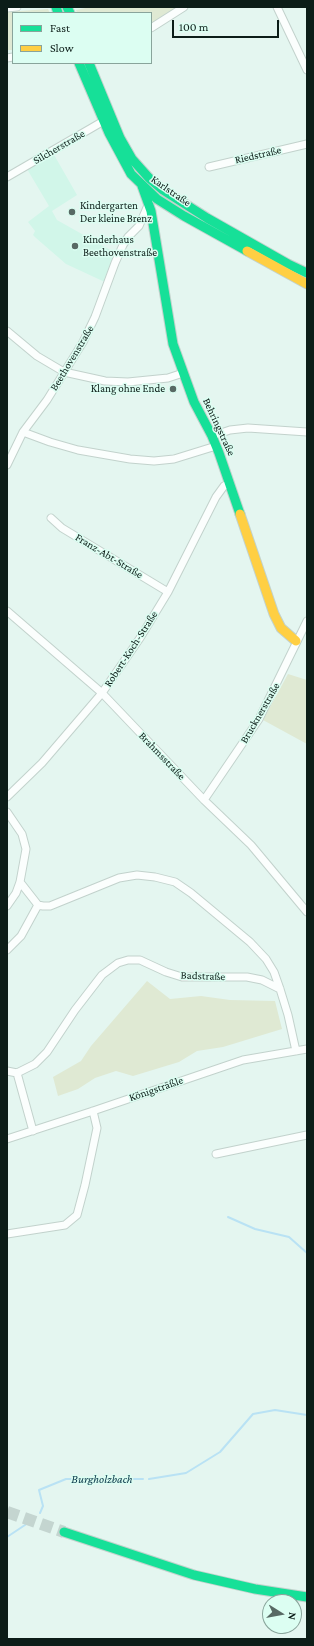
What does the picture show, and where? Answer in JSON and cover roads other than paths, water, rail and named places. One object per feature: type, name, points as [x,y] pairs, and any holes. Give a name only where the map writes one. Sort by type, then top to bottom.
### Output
[{"type":"main road","name":"Karlstraße","points":[[80,64],[107,118],[132,159],[149,178],[163,190],[307,273]]},
{"type":"main road","name":"Karlstraße","points":[[89,64],[107,118],[109,133],[131,174],[142,186],[157,199],[307,284]]},
{"type":"main road","name":"Behringstraße","points":[[142,186],[150,208],[174,344],[183,373],[194,402],[212,436],[230,483],[274,614],[281,628],[296,641]]},
{"type":"main road","points":[[157,199],[163,190]]},
{"type":"main road","points":[[64,1532],[194,1575],[249,1588],[307,1597]]},
{"type":"street","points":[[7,8],[17,7]]},
{"type":"street","points":[[152,27],[184,7]]},
{"type":"street","points":[[277,7],[307,70]]},
{"type":"street","name":"Silcherstraße","points":[[7,177],[107,118]]},
{"type":"street","name":"Riedstraße","points":[[209,167],[307,144]]},
{"type":"street","points":[[150,208],[157,199]]},
{"type":"street","name":"Beethovenstraße","points":[[7,465],[23,432],[47,400],[83,342],[95,317],[123,245],[139,226],[150,208]]},
{"type":"street","points":[[7,331],[37,356],[64,372],[105,381],[128,382],[168,378],[183,373]]},
{"type":"street","points":[[212,436],[230,430],[248,428],[307,432]]},
{"type":"street","points":[[23,432],[78,450],[130,459],[154,461],[174,459],[216,446]]},
{"type":"street","name":"Robert-Koch-Straße","points":[[7,797],[42,763],[102,693],[140,638],[168,592],[216,497],[224,486],[230,483]]},
{"type":"street","name":"Franz-Abt-Straße","points":[[50,518],[62,528],[168,592]]},
{"type":"street","name":"Brahmsstraße","points":[[7,610],[102,693],[204,800],[251,845],[307,912]]},
{"type":"street","name":"Brucknerstraße","points":[[204,800],[259,719],[279,681],[296,641],[307,622]]},
{"type":"street","points":[[7,812],[22,834],[26,849],[20,882],[16,893],[7,906]]},
{"type":"street","points":[[38,906],[50,906],[119,878],[137,875],[163,878],[175,882],[191,893],[250,942],[266,959],[274,972],[280,989],[288,1015],[296,1051]]},
{"type":"street","points":[[20,882],[38,906]]},
{"type":"street","points":[[7,950],[21,936],[38,906]]},
{"type":"street","name":"Badstraße","points":[[17,1073],[35,1064],[47,1052],[75,1010],[102,975],[118,963],[128,960],[140,960],[166,972],[182,977],[247,977],[262,980],[280,989]]},
{"type":"street","name":"Königsträßle","points":[[7,1139],[243,1060],[307,1049]]},
{"type":"street","points":[[7,1071],[17,1073],[33,1130]]},
{"type":"street","points":[[7,1234],[65,1225],[77,1215],[97,1128],[93,1111]]},
{"type":"street","points":[[216,1154],[307,1135]]},
{"type":"waterway","points":[[228,1217],[255,1229],[289,1237],[307,1253]]},
{"type":"waterway","name":"Burgholzbach","points":[[149,1479],[186,1473],[220,1452],[253,1414],[275,1410],[307,1415]]},
{"type":"waterway","name":"Burgholzbach","points":[[40,1513],[43,1506],[39,1490],[66,1479],[143,1479]]},
{"type":"waterway","name":"Burgholzbach","points":[[7,1537],[28,1523]]},
{"type":"tunnel","points":[[7,1512],[64,1532]]},
{"type":"place","name":"Kindergarten Der kleine Brenz","points":[[72,212]]},
{"type":"place","name":"Kinderhaus Beethovenstraße","points":[[75,246]]},
{"type":"place","name":"Klang ohne Ende","points":[[173,389]]}]
